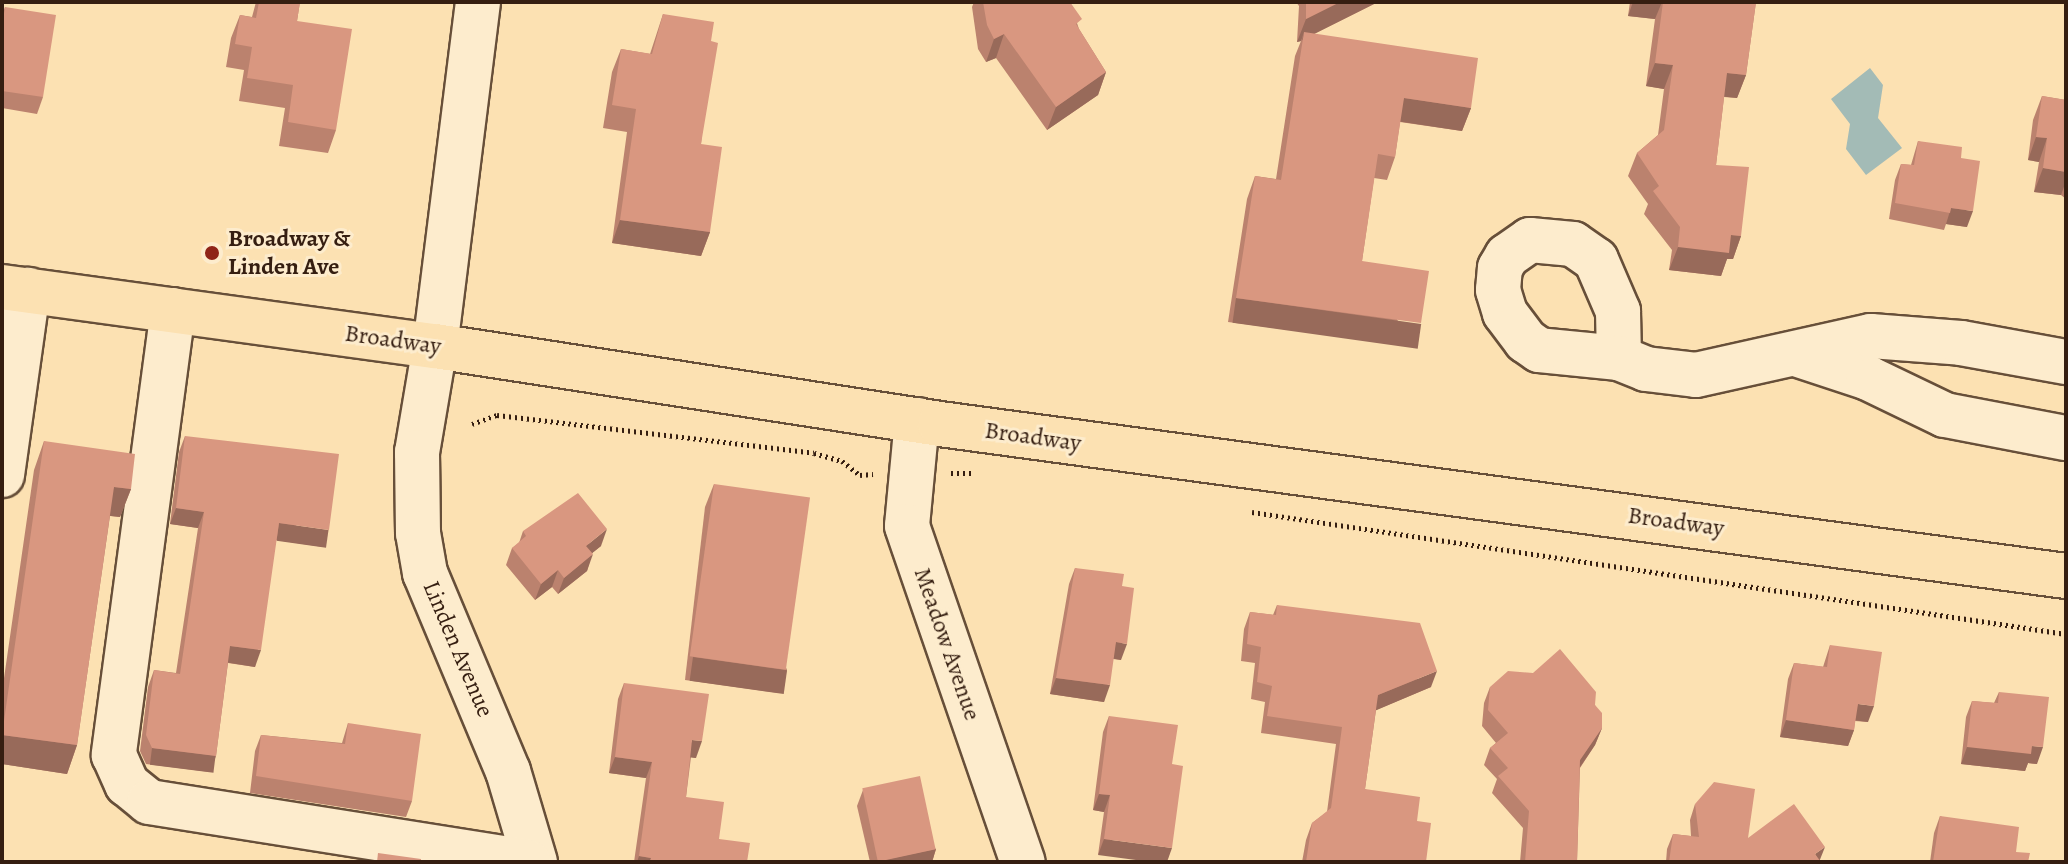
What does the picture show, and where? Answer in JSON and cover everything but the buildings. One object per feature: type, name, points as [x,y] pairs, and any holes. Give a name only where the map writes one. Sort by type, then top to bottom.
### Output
[{"type":"main road","name":"Broadway","points":[[15,289],[435,346],[917,420],[2066,576]]},
{"type":"street","name":"Linden Avenue","points":[[478,2],[435,346],[417,452],[420,547],[449,640],[526,821],[535,862]]},
{"type":"street","points":[[2,475],[15,289]]},
{"type":"street","points":[[173,310],[114,755],[127,784],[149,802],[528,862]]},
{"type":"street","points":[[1619,358],[1646,369],[1696,375],[1871,336],[1961,343],[2066,362]]},
{"type":"street","points":[[1796,354],[1868,378],[1945,415],[2066,438]]},
{"type":"street","name":"Meadow Avenue","points":[[917,420],[908,473],[907,526],[1023,862]]},
{"type":"path","points":[[472,424],[497,415],[814,453],[842,461],[860,475],[978,473]]},
{"type":"path","points":[[1249,511],[2066,634]]},
{"type":"water","points":[[1870,68],[1883,85],[1878,118],[1902,148],[1866,175],[1846,149],[1850,124],[1831,99]]},
{"type":"place","name":"Broadway & Linden Ave","points":[[212,253]]}]
